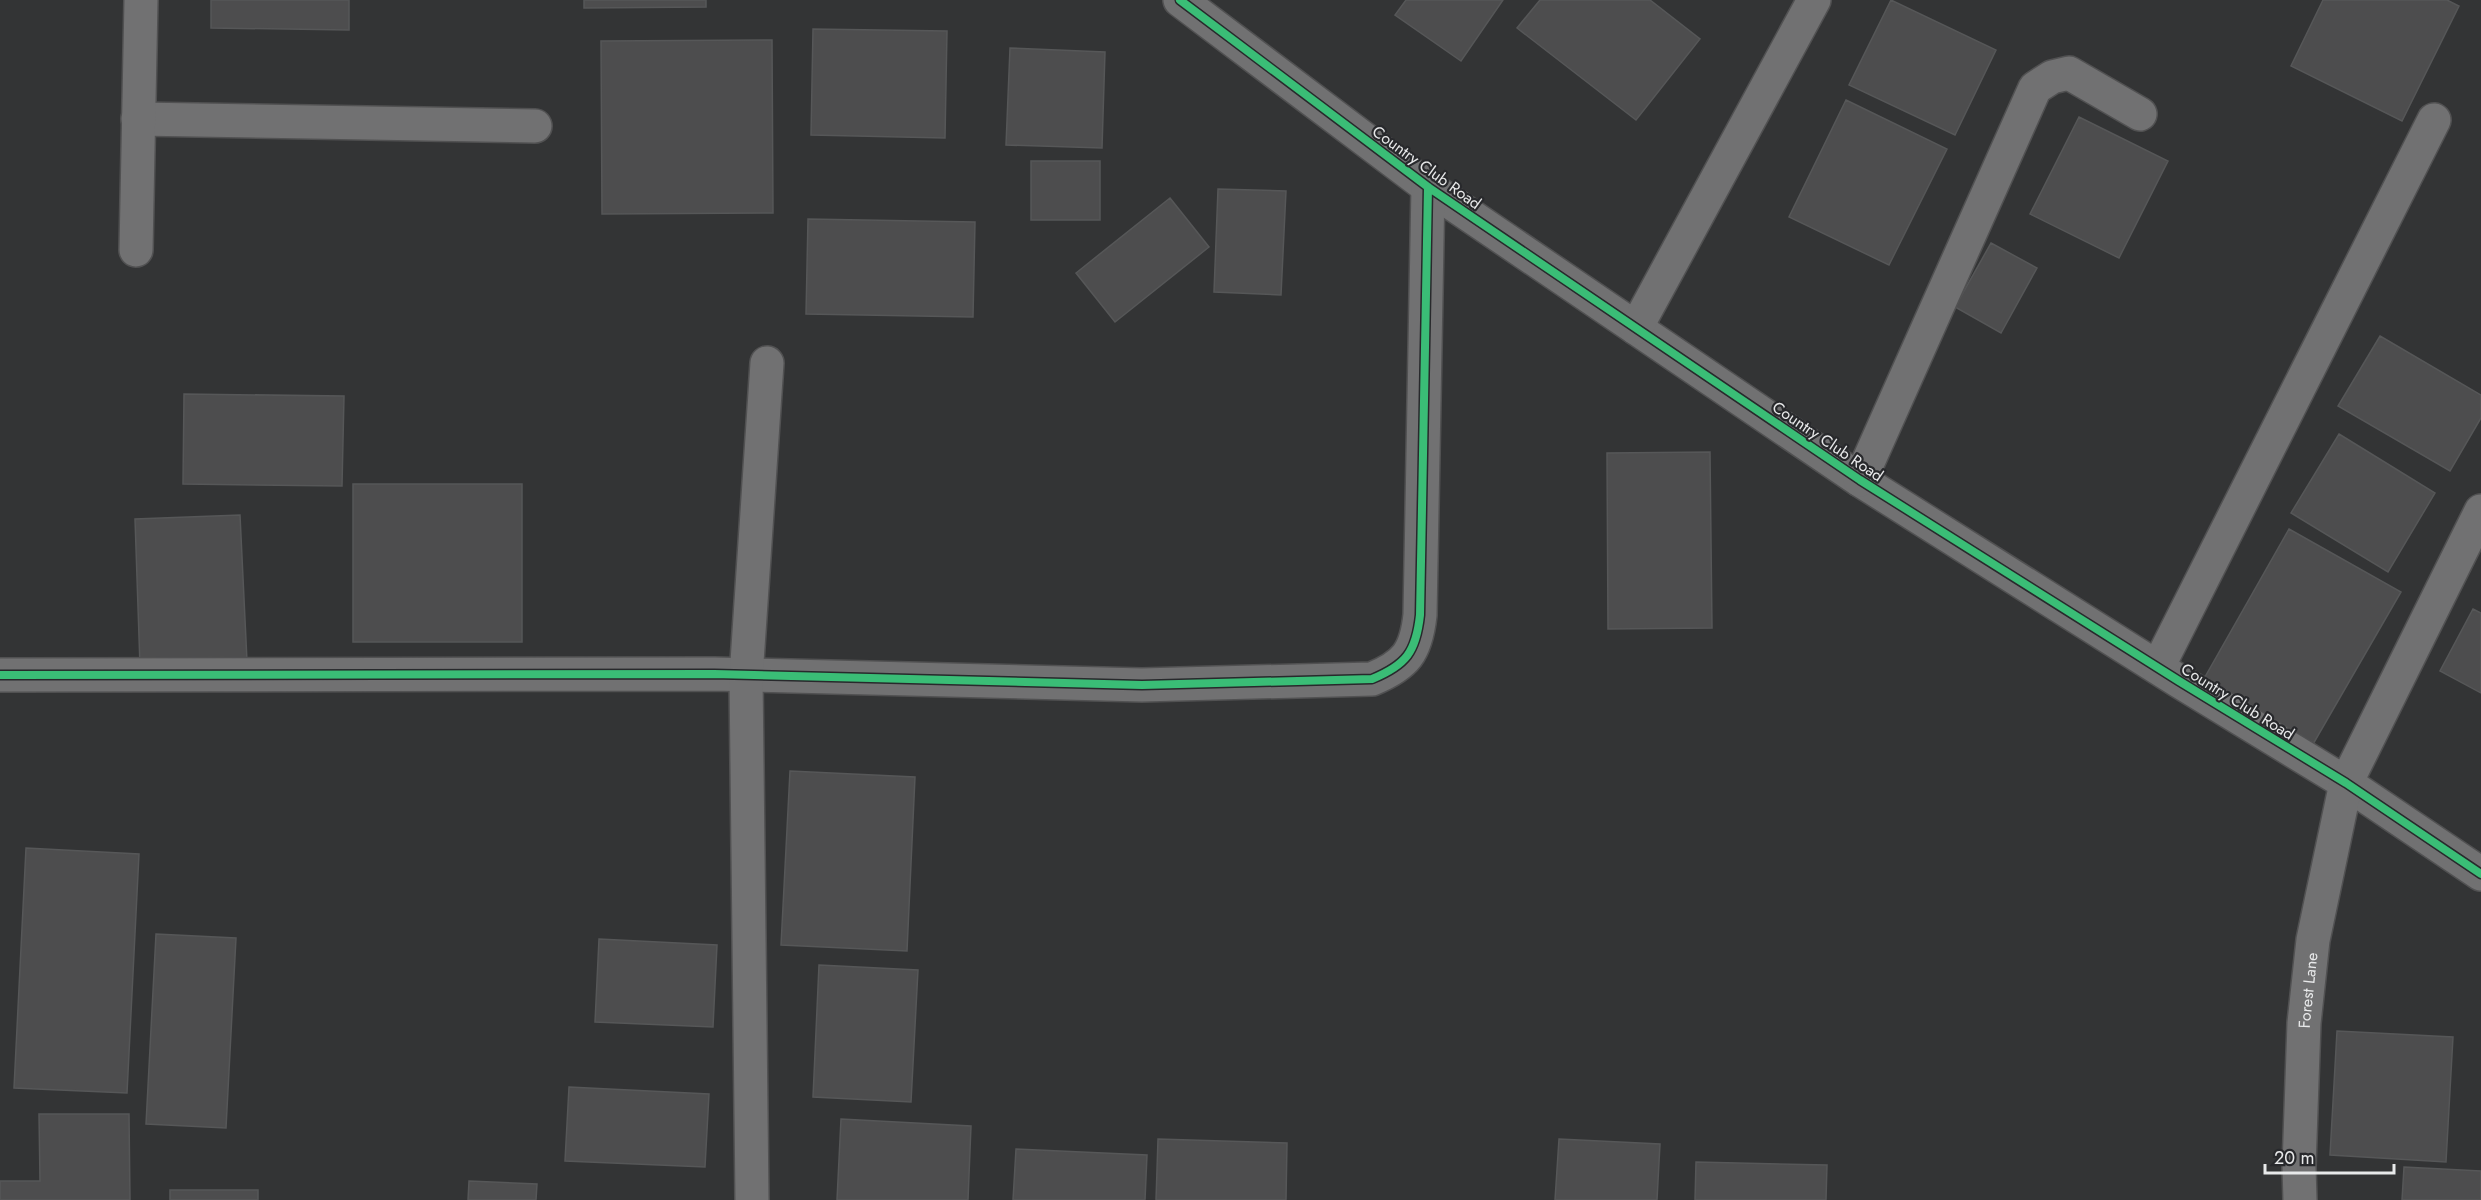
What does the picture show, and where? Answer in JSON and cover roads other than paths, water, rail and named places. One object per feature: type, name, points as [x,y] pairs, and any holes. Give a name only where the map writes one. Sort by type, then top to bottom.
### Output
[{"type":"street","points":[[136,250],[141,0]]},
{"type":"street","name":"Country Club Road","points":[[1180,0],[1428,187],[1860,480],[2346,783],[2481,874]]},
{"type":"street","points":[[1636,328],[1814,0]]},
{"type":"street","points":[[1860,480],[2035,88],[2052,77],[2069,73],[2140,114]]},
{"type":"street","points":[[138,119],[535,126]]},
{"type":"street","points":[[2158,667],[2434,120]]},
{"type":"street","points":[[0,675],[714,674],[746,677],[1142,685],[1372,680],[1392,671],[1408,656],[1418,637],[1428,187]]},
{"type":"street","points":[[752,1200],[746,677],[767,363]]},
{"type":"street","name":"Forest Lane","points":[[2300,1200],[2304,1023],[2313,940],[2346,783],[2481,512]]}]
